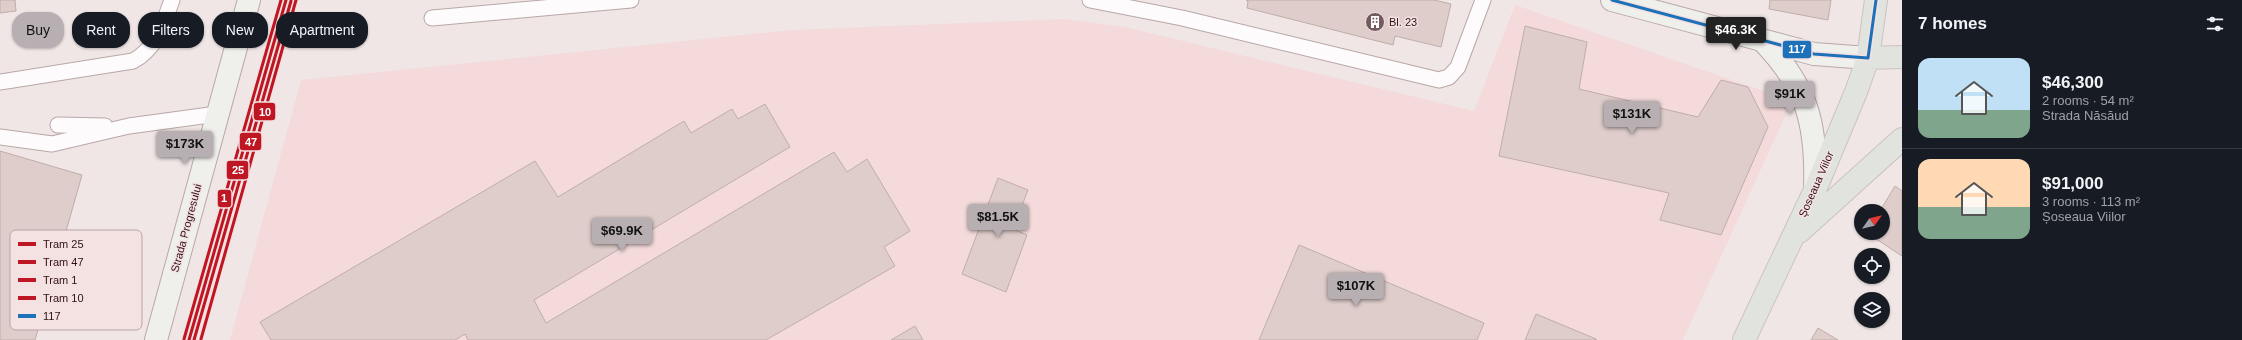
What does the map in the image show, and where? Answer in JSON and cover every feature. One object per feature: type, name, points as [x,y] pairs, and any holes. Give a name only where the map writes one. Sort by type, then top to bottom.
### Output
[{"type":"main road","name":"Șoseaua Viilor","points":[[1744,340],[1815,190],[1856,92],[1868,58],[1876,0]]},
{"type":"main road","points":[[1868,58],[1902,57]]},
{"type":"main road","points":[[1792,238],[1902,139]]},
{"type":"street","name":"Strada Progresului","points":[[156,340],[249,0]]},
{"type":"street","points":[[1612,0],[1814,54],[1868,58]]},
{"type":"street","points":[[1762,40],[1789,71],[1802,98],[1813,132],[1815,190]]},
{"type":"lane","points":[[0,82],[133,61],[145,54],[153,44],[172,0]]},
{"type":"lane","points":[[432,18],[631,0]]},
{"type":"lane","points":[[1090,0],[1182,18],[1438,80],[1449,77],[1458,67],[1483,0]]},
{"type":"lane","points":[[0,137],[52,144],[129,126],[217,114]]},
{"type":"lane","points":[[58,125],[129,126]]},
{"type":"shaded area","points":[[1515,5],[1792,101],[1683,340],[230,340],[301,80],[792,30],[1064,19],[1125,27],[1474,111]]},
{"type":"building","points":[[0,0],[15,0],[16,11],[0,13]]},
{"type":"building","name":"Bl. 23","points":[[1246,0],[1434,0],[1451,4],[1441,47],[1395,36],[1393,45],[1247,8],[1248,1]]},
{"type":"building","points":[[1770,0],[1831,0],[1828,20],[1769,9]]},
{"type":"building","points":[[1525,26],[1587,42],[1579,89],[1698,117],[1721,80],[1748,87],[1768,127],[1721,235],[1660,220],[1669,193],[1499,156]]},
{"type":"building","points":[[765,104],[790,147],[534,300],[546,323],[834,152],[847,172],[867,159],[910,231],[884,247],[895,266],[766,340],[468,340],[465,334],[455,340],[271,340],[260,322],[535,161],[558,197],[684,121],[691,133],[732,109],[738,119]]},
{"type":"building","points":[[0,151],[82,175],[66,230],[10,230],[10,330],[38,330],[35,340],[0,340]]},
{"type":"building","points":[[998,178],[1028,190],[1013,229],[1027,235],[1006,292],[962,274]]},
{"type":"building","points":[[1895,186],[1902,191],[1902,256],[1878,240],[1890,240],[1890,204],[1884,204]]},
{"type":"building","points":[[1299,245],[1484,323],[1477,340],[1259,340]]},
{"type":"building","points":[[1536,314],[1596,339],[1596,340],[1525,340]]},
{"type":"building","points":[[915,326],[923,340],[891,340]]},
{"type":"building","points":[[1818,328],[1838,340],[1811,340]]},
{"type":"tram line","name":"1","points":[[184,339],[281,0]]},
{"type":"tram line","name":"25","points":[[189,340],[286,0]]},
{"type":"tram line","name":"10","points":[[201,339],[296,0]]},
{"type":"tram line","name":"47","points":[[194,340],[291,1]]},
{"type":"transit line","name":"117","points":[[1612,0],[1814,54],[1868,58]]},
{"type":"transit line","name":"117","points":[[1868,58],[1876,0]]},
{"type":"place","name":"Bl. 23","points":[[1375,22]]}]
